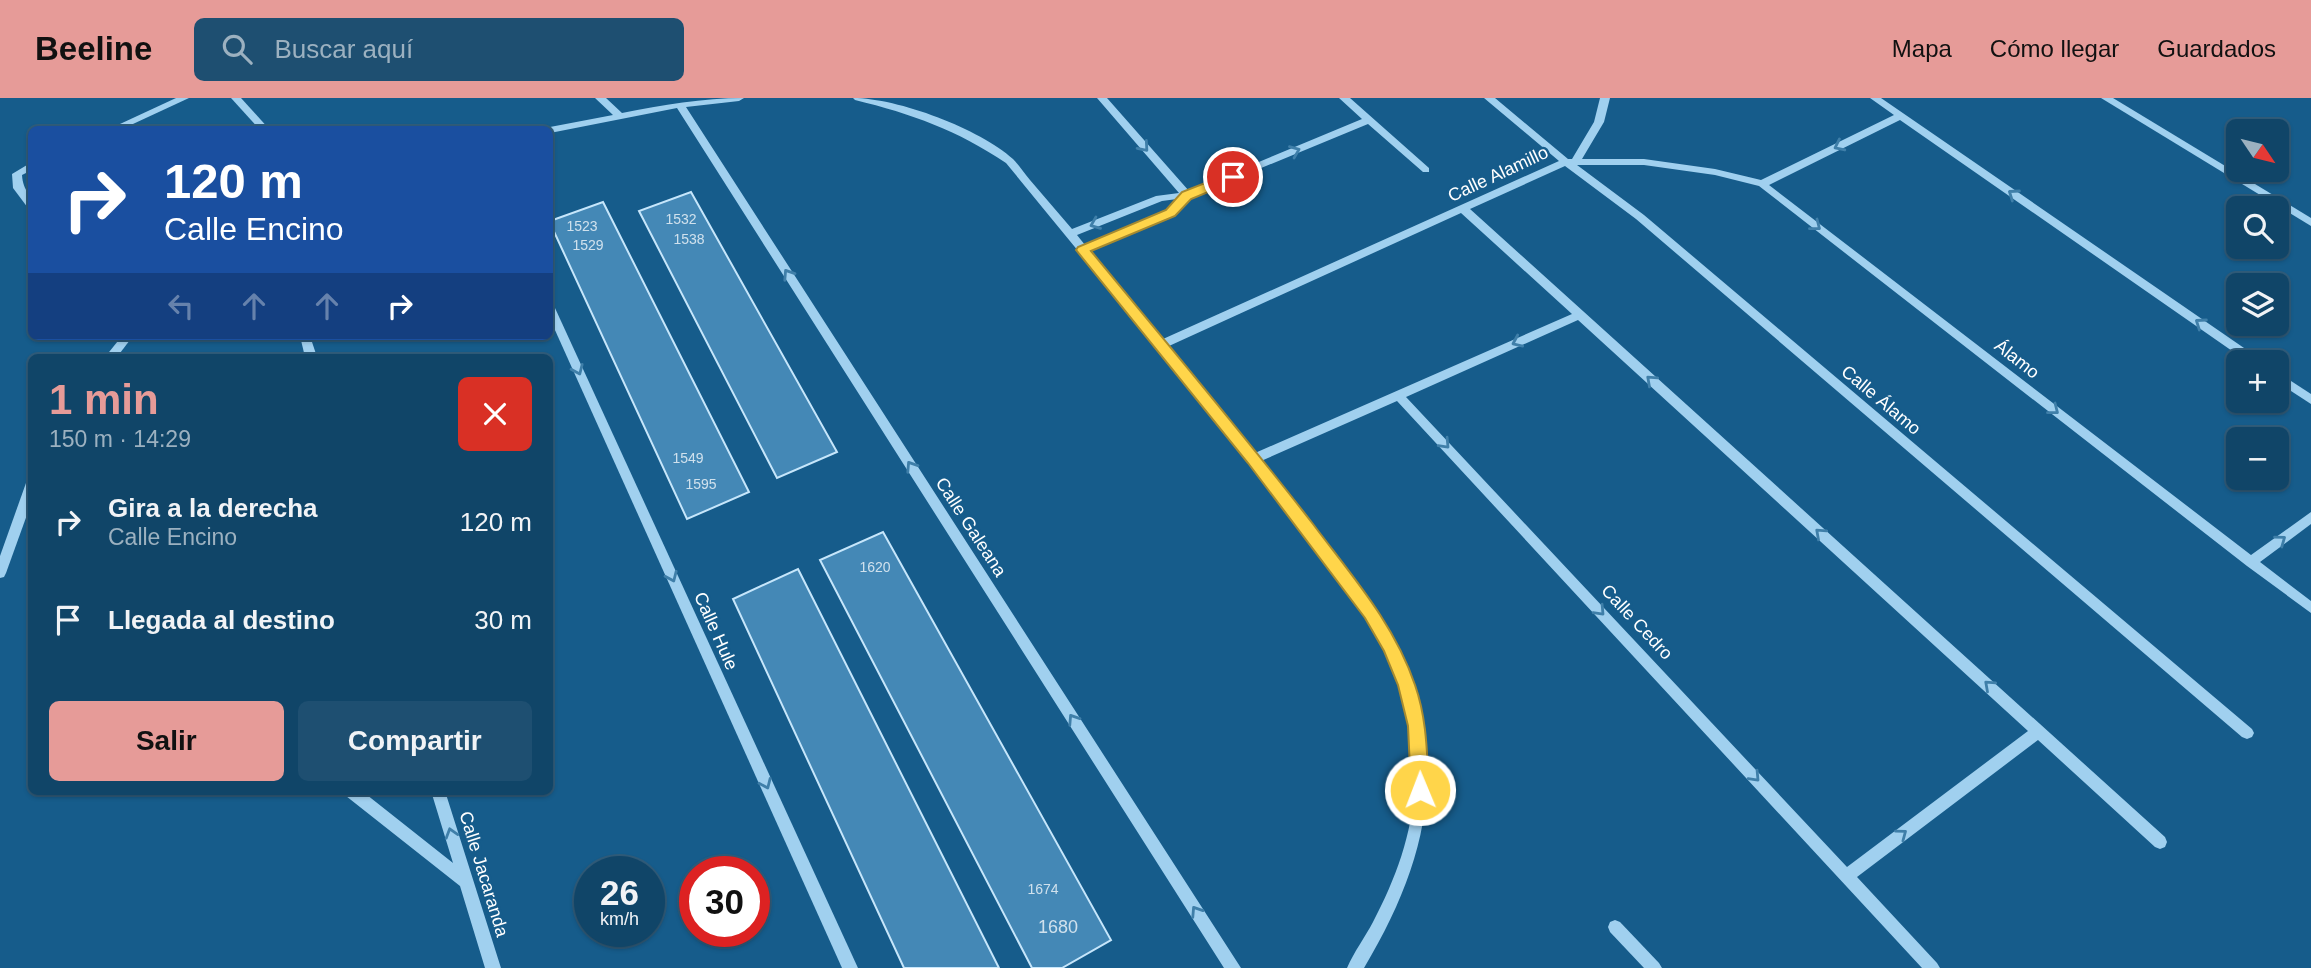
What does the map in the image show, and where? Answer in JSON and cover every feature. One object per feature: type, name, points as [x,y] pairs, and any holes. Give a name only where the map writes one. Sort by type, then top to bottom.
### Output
[{"type":"street","points":[[120,126],[184,98]]},
{"type":"street","points":[[236,98],[262,126]]},
{"type":"street","points":[[600,98],[620,116]]},
{"type":"street","points":[[553,129],[680,105],[739,98]]},
{"type":"street","points":[[858,98],[931,117],[985,144],[1009,162],[1254,459],[1371,613],[1407,685],[1417,726],[1421,768],[1419,812],[1409,860],[1391,907],[1355,968]]},
{"type":"street","points":[[1102,98],[1187,195]]},
{"type":"street","points":[[1344,98],[1426,170]]},
{"type":"street","name":"Calle Álamo","points":[[1489,98],[1640,217],[2247,733]]},
{"type":"street","points":[[1571,161],[1599,122],[1605,98]]},
{"type":"street","points":[[1875,98],[2239,350]]},
{"type":"street","points":[[2106,98],[2311,223]]},
{"type":"street","name":"Calle Galeana","points":[[680,105],[1233,968]]},
{"type":"street","points":[[1762,184],[1900,116]]},
{"type":"street","points":[[1070,234],[1160,198],[1187,195],[1369,120]]},
{"type":"street","name":"Calle Alamillo","points":[[1161,345],[1571,161],[1644,162],[1684,166],[1762,184]]},
{"type":"street","points":[[28,167],[17,174],[18,188],[28,201]]},
{"type":"street","name":"Álamo","points":[[1762,184],[2311,608]]},
{"type":"street","points":[[1082,250],[1171,213],[1187,195]]},
{"type":"street","points":[[1463,209],[2160,842]]},
{"type":"street","name":"Calle Hule","points":[[553,315],[850,968]]},
{"type":"street","points":[[1254,459],[1580,315]]},
{"type":"street","points":[[113,354],[125,340]]},
{"type":"street","points":[[2289,384],[2311,400]]},
{"type":"street","name":"Calle Cedro","points":[[1398,395],[1932,968]]},
{"type":"street","points":[[0,573],[28,494]]},
{"type":"street","points":[[2251,562],[2311,517]]},
{"type":"street","points":[[1847,876],[2039,731]]},
{"type":"street","points":[[357,795],[465,881]]},
{"type":"street","name":"Calle Jacaranda","points":[[439,795],[493,968]]},
{"type":"street","points":[[1615,927],[1654,968]]},
{"type":"building","points":[[691,192],[837,452],[777,478],[639,211]]},
{"type":"building","points":[[603,202],[749,492],[687,519],[553,229],[553,220]]},
{"type":"building","points":[[883,532],[1111,940],[1062,968],[1032,968],[820,560]]},
{"type":"building","points":[[798,569],[999,968],[904,968],[733,599]]},
{"type":"route","points":[[1233,177],[1187,195],[1171,213],[1082,250],[1254,459],[1371,613],[1391,648],[1407,685],[1417,726],[1420,790]]}]
